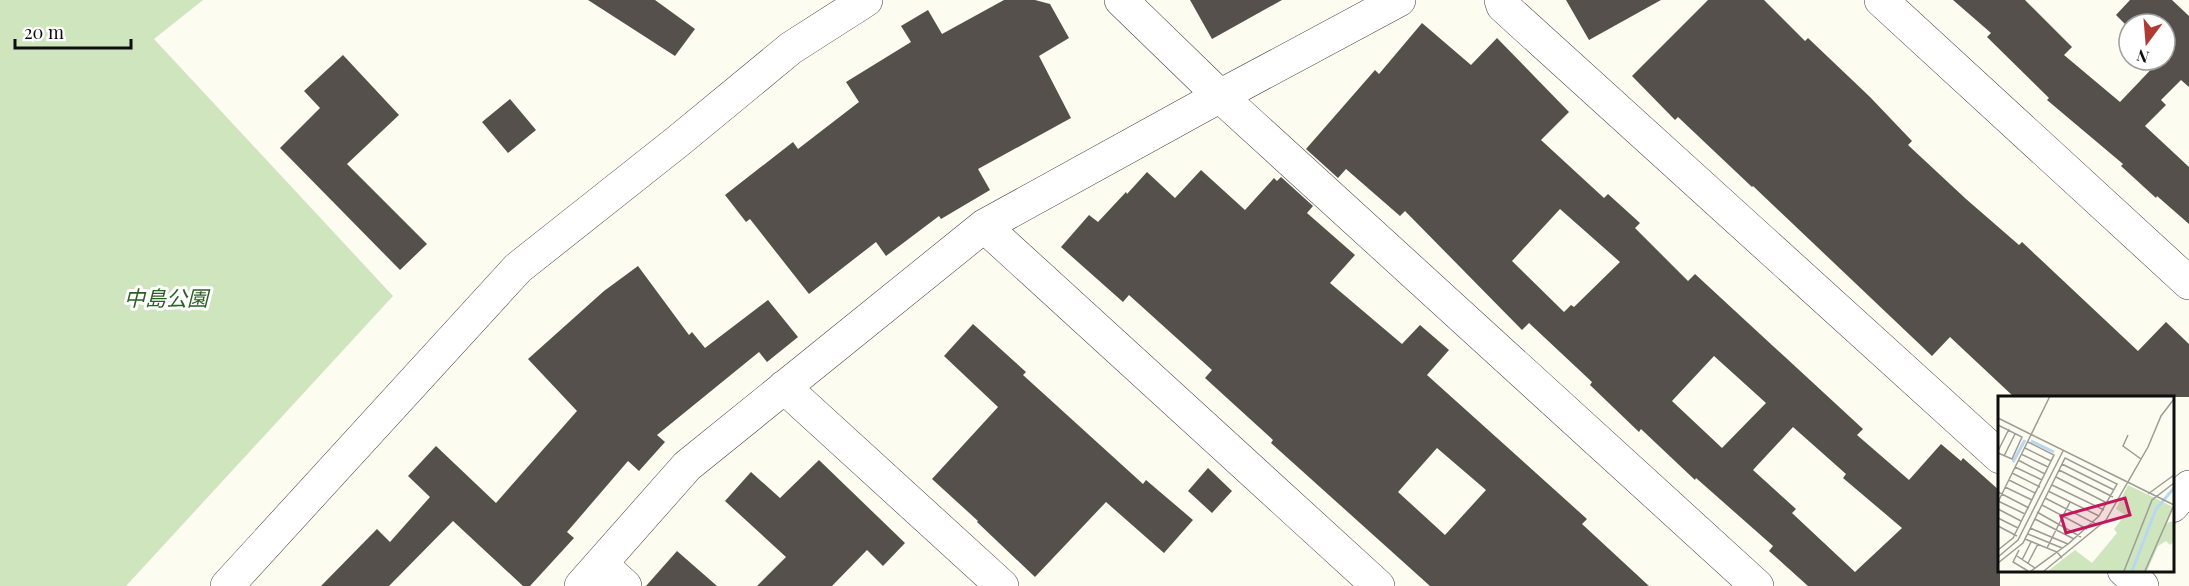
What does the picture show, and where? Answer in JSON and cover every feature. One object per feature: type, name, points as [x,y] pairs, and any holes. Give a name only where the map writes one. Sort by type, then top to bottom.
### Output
[{"type":"street","points":[[233,584],[518,268],[677,142],[790,48],[866,0]]},
{"type":"street","points":[[1121,0],[1220,96],[1757,586]]},
{"type":"street","points":[[625,586],[591,575],[687,466],[984,226],[1399,0]]},
{"type":"street","points":[[1501,0],[1503,6],[1998,455]]},
{"type":"street","points":[[1881,0],[2189,283]]},
{"type":"street","points":[[984,226],[1378,586]]},
{"type":"street","points":[[784,387],[1002,586]]},
{"type":"street","points":[[2174,504],[2189,487]]},
{"type":"street","points":[[2103,586],[2117,571]]},
{"type":"street","points":[[2125,571],[2142,586]]},
{"type":"green space","name":"中島公園","points":[[0,0],[203,0],[154,39],[393,296],[126,586],[0,586]]},
{"type":"building","points":[[588,0],[655,0],[695,29],[675,56]]},
{"type":"building","points":[[1004,0],[1035,0],[1050,4],[1069,38],[1039,56],[1071,118],[978,169],[990,190],[941,219],[939,216],[886,256],[876,242],[809,294],[750,219],[746,222],[725,195],[793,142],[798,149],[859,102],[846,82],[911,42],[901,26],[928,10],[942,34]]},
{"type":"building","points":[[1190,0],[1282,0],[1212,39]]},
{"type":"building","points":[[1566,0],[1661,0],[1589,40]]},
{"type":"building","points":[[1708,0],[1764,0],[1805,41],[1808,38],[1870,97],[1912,141],[1908,145],[2019,245],[2022,242],[2138,351],[2166,322],[2189,344],[2189,397],[2013,396],[1950,337],[1932,356],[1678,117],[1675,120],[1632,76]]},
{"type":"building","points":[[1953,0],[2025,0],[2072,47],[2064,55],[2120,102],[2149,72],[2177,72],[2177,12],[2119,12],[2130,0],[2172,0],[2189,16],[2189,87],[2181,80],[2161,100],[2166,105],[2145,126],[2189,167],[2189,224],[2157,196],[2156,198],[2121,166],[2123,164],[2047,100],[2049,98],[1987,37],[1991,33]]},
{"type":"building","points":[[1422,23],[1471,65],[1497,38],[1569,112],[1541,140],[1604,198],[1608,194],[1640,223],[1635,228],[1688,281],[1695,274],[1863,429],[1857,435],[1909,480],[1941,444],[1961,461],[1963,458],[1998,489],[2000,586],[1808,586],[1769,551],[1773,546],[1696,478],[1695,480],[1641,429],[1639,432],[1590,385],[1592,382],[1529,323],[1522,330],[1405,211],[1400,216],[1346,169],[1338,178],[1306,149],[1375,70],[1379,74]],"holes":[[[1560,209],[1620,262],[1574,307],[1571,305],[1564,312],[1512,261]],[[1714,356],[1766,403],[1722,448],[1672,401]],[[1793,427],[1846,474],[1843,478],[1902,528],[1855,572],[1792,513],[1796,509],[1753,470]]]},
{"type":"building","points":[[343,55],[399,115],[347,164],[427,244],[400,270],[280,148],[320,108],[304,91]]},
{"type":"building","points":[[510,99],[536,130],[508,153],[482,122]]},
{"type":"building","points":[[1201,170],[1245,210],[1274,178],[1277,181],[1281,177],[1313,206],[1307,213],[1355,255],[1330,283],[1402,344],[1420,325],[1449,350],[1427,375],[1587,519],[1582,524],[1649,586],[1430,586],[1271,443],[1273,440],[1205,378],[1212,370],[1129,295],[1123,302],[1061,247],[1089,215],[1098,222],[1147,172],[1175,198]],"holes":[[[1437,448],[1486,490],[1445,535],[1398,492]]]},
{"type":"building","points":[[638,266],[689,335],[692,332],[705,348],[768,300],[798,337],[767,362],[759,352],[657,435],[665,442],[639,471],[628,461],[567,532],[574,538],[530,586],[523,586],[453,521],[389,586],[321,586],[377,529],[390,542],[430,497],[408,476],[436,446],[496,503],[577,411],[528,359],[604,291]]},
{"type":"building","points":[[973,324],[1026,372],[1023,375],[1143,484],[1146,480],[1193,520],[1164,553],[1106,502],[1035,577],[932,479],[998,407],[944,356]]},
{"type":"building","points":[[819,460],[905,543],[883,566],[867,550],[832,586],[757,586],[786,557],[725,501],[751,472],[780,498]]},
{"type":"building","points":[[1208,468],[1232,491],[1212,513],[1188,491]]},
{"type":"building","points":[[677,551],[717,586],[646,586]]}]
